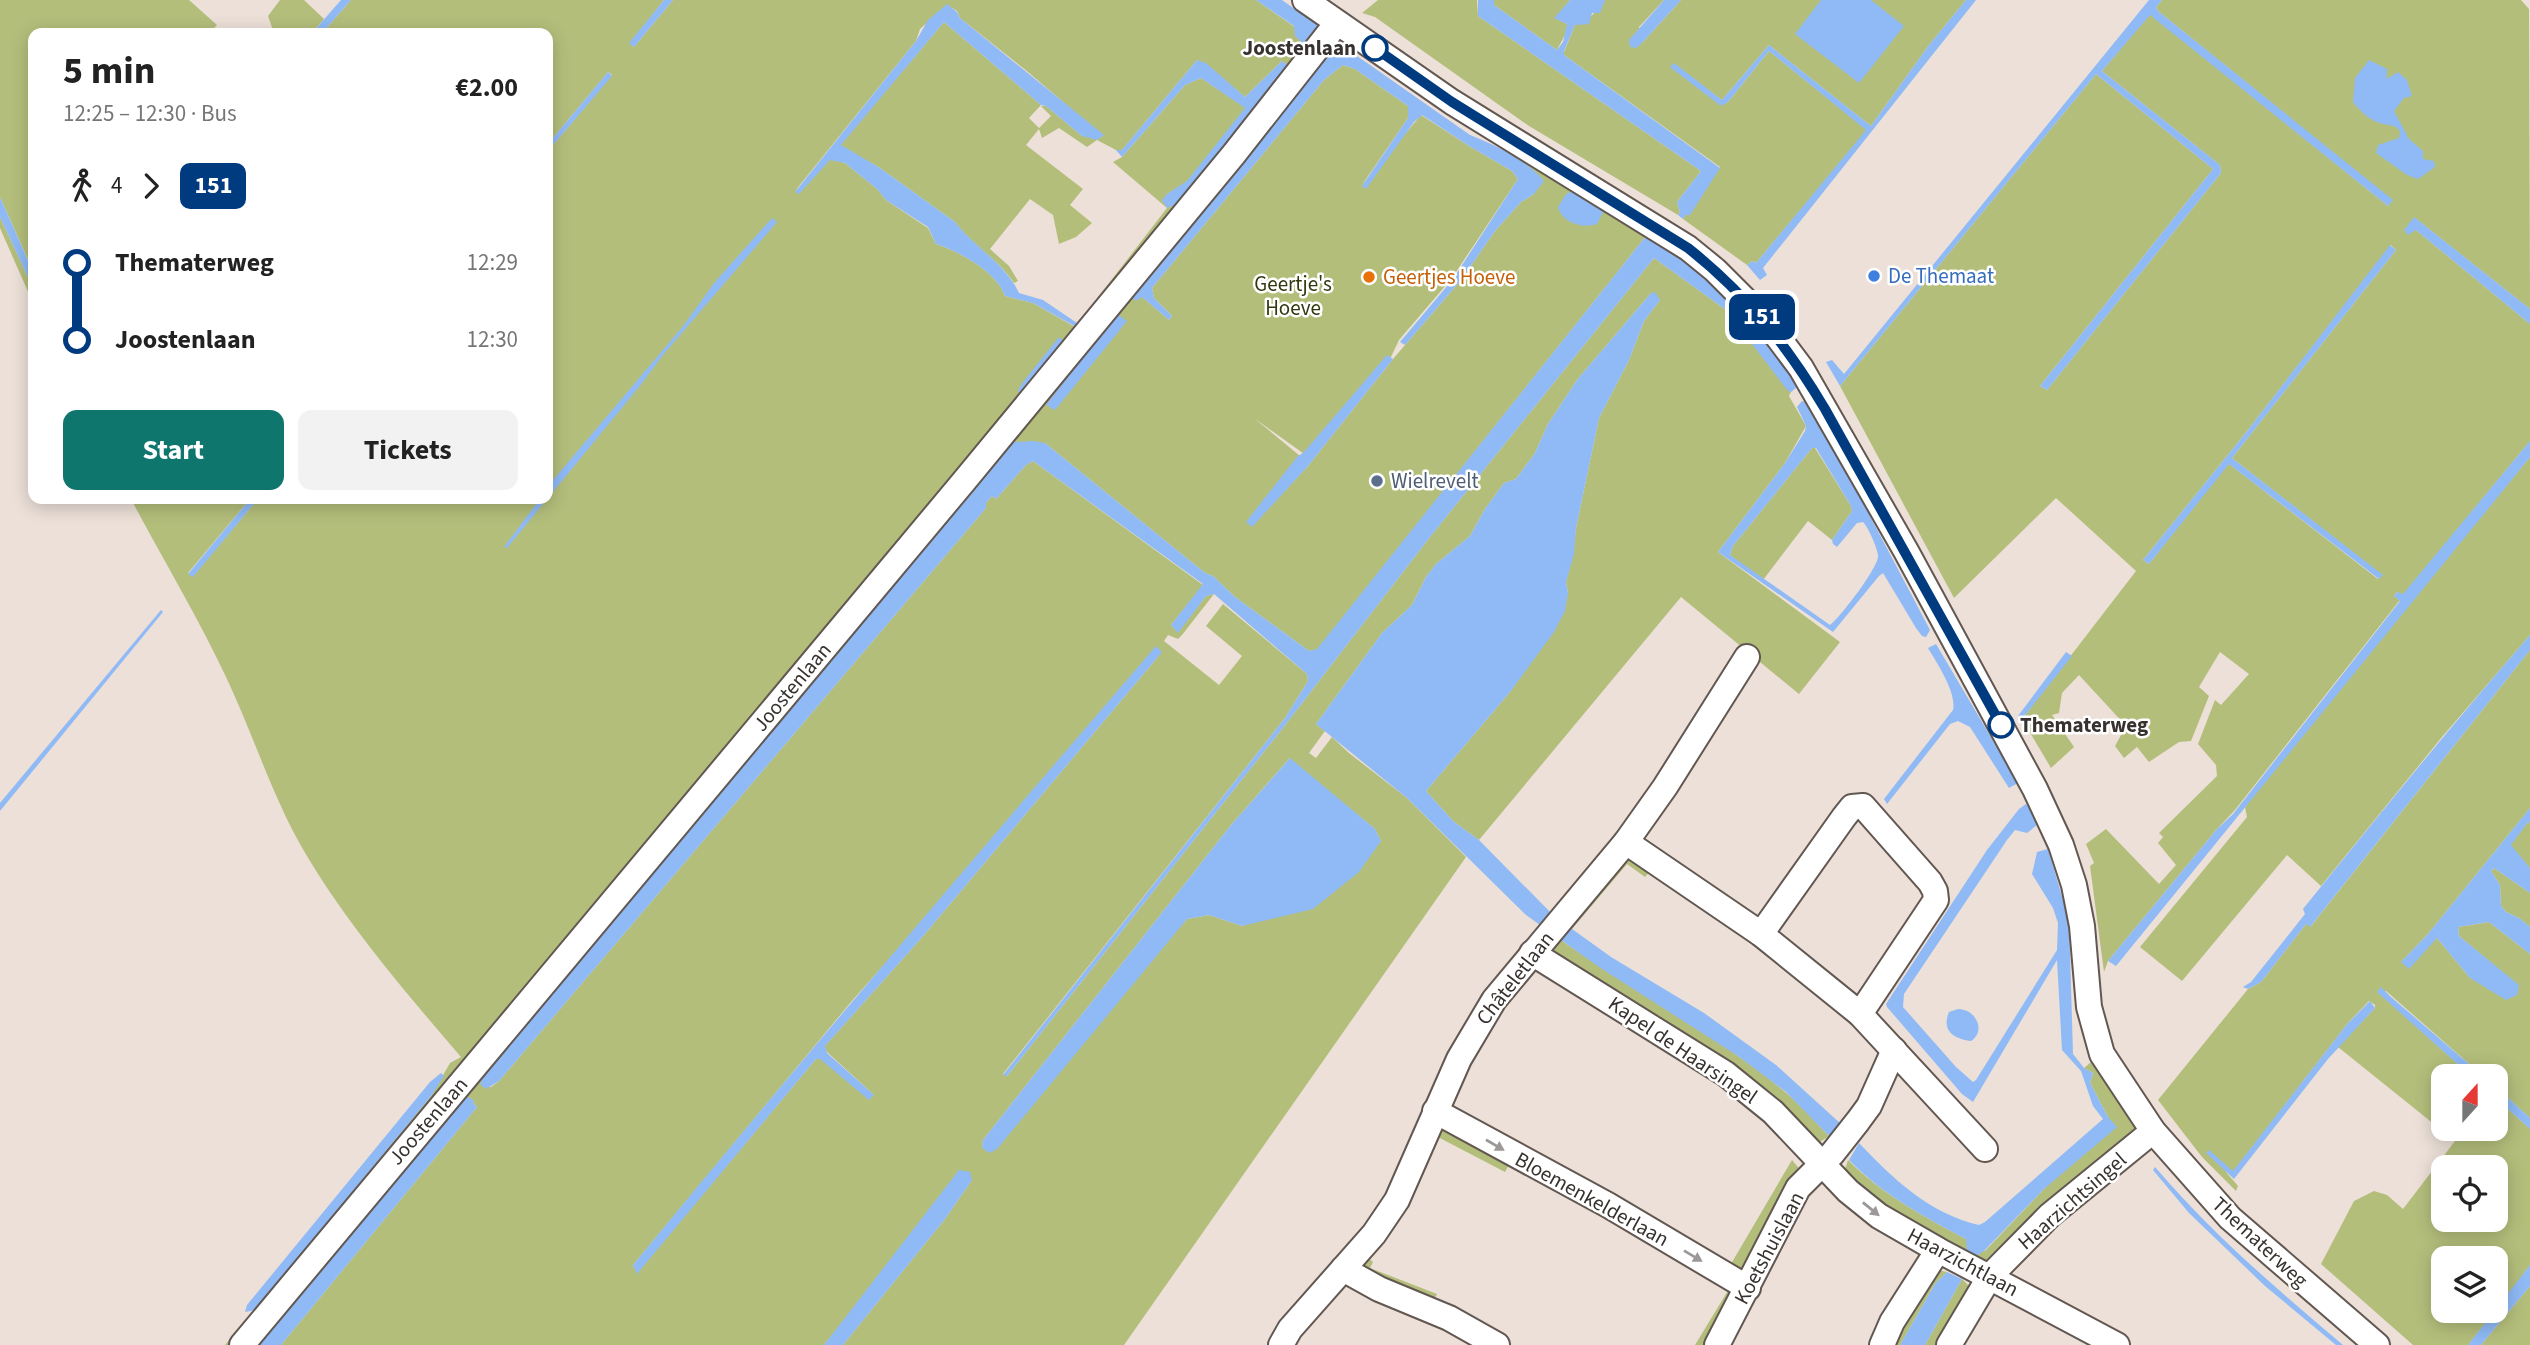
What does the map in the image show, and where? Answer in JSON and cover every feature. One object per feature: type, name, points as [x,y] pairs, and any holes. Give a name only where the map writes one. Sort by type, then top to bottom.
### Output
[{"type":"street","name":"Thematerweg","points":[[1305,0],[1328,35],[1452,102],[1688,248],[1715,270],[1756,311],[1801,368],[1998,720],[2056,834],[2074,885],[2082,926],[2089,1007],[2102,1054],[2153,1131],[2230,1217],[2377,1345]]},
{"type":"street","name":"Joostenlaan","points":[[242,1345],[991,449],[1234,154],[1328,35]]},
{"type":"street","name":"Châteletlaan","points":[[1281,1345],[1290,1329],[1374,1234],[1397,1200],[1435,1111],[1475,1029],[1494,1000],[1626,842],[1665,787],[1747,657]]},
{"type":"street","points":[[1761,934],[1844,817],[1852,807],[1863,806],[1930,882],[1936,891],[1936,900],[1860,1014]]},
{"type":"street","points":[[1626,842],[1761,934],[1860,1014],[1984,1150]]},
{"type":"street","name":"Kapel de Haarsingel","points":[[1539,945],[1726,1074],[1827,1158]]},
{"type":"street","name":"Koetshuislaan","points":[[1717,1345],[1798,1188],[1827,1158],[1869,1106],[1894,1050]]},
{"type":"street","name":"Bloemenkelderlaan","points":[[1435,1111],[1608,1205],[1748,1288]]},
{"type":"street","name":"Haarzichtsingel","points":[[1949,1345],[1990,1276],[2050,1215],[2153,1131]]},
{"type":"street","name":"Haarzichtlaan","points":[[1827,1158],[1848,1191],[1879,1216],[2117,1345]]},
{"type":"street","points":[[1882,1345],[1892,1322],[1938,1250]]},
{"type":"street","points":[[1343,1269],[1379,1289],[1450,1318],[1497,1345]]},
{"type":"green space","points":[[0,0],[189,0],[217,25],[214,28],[28,28],[28,260],[0,197]]},
{"type":"green space","points":[[280,0],[304,0],[324,19],[316,28],[272,28],[268,16]]},
{"type":"green space","name":"Geertje's Hoeve","points":[[351,0],[664,0],[630,43],[634,47],[673,0],[1256,0],[1312,39],[1132,297],[1136,300],[1141,296],[1169,320],[1172,316],[1154,298],[1152,288],[1324,80],[1343,65],[1355,69],[1408,106],[1408,118],[1362,185],[1421,115],[1512,171],[1518,179],[1452,278],[1399,340],[1390,359],[1307,456],[1254,418],[1300,456],[1252,526],[1308,466],[1393,359],[1461,280],[1495,231],[1521,202],[1534,194],[1533,171],[1502,151],[1511,150],[1646,236],[1317,650],[1309,651],[1235,597],[1213,576],[1205,573],[1045,443],[978,486],[716,789],[481,1083],[491,1087],[499,1081],[986,508],[986,503],[992,496],[996,499],[1026,465],[1033,461],[1203,585],[1171,625],[1178,632],[1206,596],[1214,594],[1178,639],[1168,635],[1164,641],[1219,685],[1242,656],[1206,626],[1223,604],[1307,674],[1308,681],[1285,718],[1003,1074],[1007,1076],[1282,729],[1430,537],[1654,258],[1726,310],[1791,392],[1789,396],[1806,426],[1785,463],[1718,552],[1840,642],[1799,694],[1681,597],[1479,840],[1453,821],[1426,791],[1510,692],[1568,593],[1566,582],[1599,418],[1629,360],[1644,321],[1660,300],[1651,293],[1577,380],[1548,424],[1535,453],[1516,479],[1504,483],[1470,536],[1436,564],[1412,605],[1382,633],[1316,724],[1325,731],[1309,753],[1316,758],[1332,737],[1407,798],[1466,857],[1124,1345],[843,1345],[945,1219],[972,1180],[861,1299],[824,1345],[281,1345],[477,1107],[473,1103],[257,1345],[225,1345],[431,1096],[450,1063],[461,1057],[358,931],[304,851],[282,809],[215,655],[134,504],[246,504],[188,573],[193,576],[254,504],[553,504],[553,145],[612,75],[608,72],[553,138],[553,28],[326,28]],"holes":[[[947,5],[1103,136],[1082,136],[1046,106],[1041,106],[1051,116],[1039,128],[1029,118],[1041,105],[944,22],[840,145],[880,168],[955,222],[1014,283],[1018,281],[1009,266],[990,249],[1030,199],[1053,215],[1059,244],[1076,237],[1092,223],[1070,205],[1083,189],[1026,145],[1039,129],[1042,138],[1059,128],[1087,147],[1097,140],[1116,150],[1122,150],[1197,60],[1206,64],[1245,97],[1282,61],[1290,68],[1167,208],[1075,327],[1033,303],[1005,296],[1001,287],[986,271],[956,252],[936,244],[928,228],[886,200],[877,189],[845,163],[830,159],[795,191],[916,41],[920,29]],[[1162,652],[924,935],[824,1047],[874,1095],[820,1059],[816,1059],[637,1273],[633,1265],[851,1002]],[[1289,759],[1375,829],[1381,841],[1242,926],[1209,915],[1187,919],[982,1148],[983,1140],[1231,825]]]},
{"type":"green space","points":[[1378,0],[1477,0],[1478,16],[1701,171],[1677,202],[1680,212],[1678,215],[1529,126],[1375,17],[1362,13]]},
{"type":"green space","points":[[1494,0],[1570,0],[1555,18],[1567,24],[1567,31],[1557,50],[1494,5]]},
{"type":"green space","points":[[1605,0],[1664,0],[1639,27],[1642,43],[1681,0],[1966,0],[1929,45],[1871,126],[1769,45],[1722,100],[1674,64],[1721,105],[1728,102],[1769,51],[1867,130],[1756,263],[1752,261],[1747,265],[1683,219],[1720,167],[1564,55],[1575,25],[1592,15]]},
{"type":"green space","points":[[2162,0],[2521,0],[2529,9],[2530,309],[2415,218],[2416,230],[2530,324],[2530,441],[2403,595],[2397,592],[2394,596],[2400,600],[2235,810],[2108,961],[2104,972],[2090,866],[2094,863],[2086,844],[2106,829],[2159,884],[2176,865],[2158,843],[2163,837],[2159,833],[2217,776],[2216,765],[2198,744],[2215,700],[2221,705],[2249,674],[2220,652],[2199,687],[2209,696],[2191,741],[2179,742],[2149,762],[2137,747],[2124,758],[2115,746],[2126,726],[2079,675],[2062,693],[2059,713],[2052,715],[2074,747],[2051,768],[2022,719],[2136,571],[2056,498],[1954,598],[1840,386],[2096,74],[2213,169],[2040,386],[2047,390],[2221,173],[2220,165],[2102,71],[2150,14],[2388,206],[2392,200],[2156,7]],"holes":[[[2391,245],[2396,250],[2232,458],[2382,575],[2378,579],[2228,463],[2149,564],[2143,560]]]},
{"type":"green space","points":[[1201,78],[1246,108],[1187,182],[1167,194],[1167,208],[1113,162],[1122,157],[1185,85]]},
{"type":"green space","points":[[0,217],[28,277],[28,292],[0,228]]},
{"type":"green space","points":[[1812,448],[1815,448],[1852,511],[1832,540],[1808,521],[1763,580],[1730,555],[1733,546]]},
{"type":"green space","points":[[2530,457],[2530,635],[2442,737],[2321,886],[2287,855],[2182,981],[2140,947],[2247,817],[2245,807],[2257,791]]},
{"type":"green space","points":[[2530,650],[2530,808],[2428,934],[2401,962],[2437,938],[2470,978],[2518,985],[2459,936],[2458,927],[2489,922],[2530,954],[2530,1118],[2508,1098],[2508,1064],[2469,1064],[2386,991],[2378,992],[2458,1064],[2431,1064],[2431,1122],[2338,1047],[2375,1008],[2369,1001],[2348,1023],[2233,1172],[2227,1167],[2226,1172],[2238,1186],[2236,1191],[2202,1157],[2158,1100],[2248,989],[2261,982],[2306,924],[2311,926]]},
{"type":"green space","points":[[2528,822],[2530,823],[2530,868],[2510,845]]},
{"type":"green space","points":[[1628,858],[1652,869],[1645,877],[1627,864],[1572,929],[1565,924]]},
{"type":"green space","points":[[2494,868],[2530,893],[2530,927],[2501,906],[2500,885],[2491,871]]},
{"type":"green space","points":[[1554,935],[1729,1049],[1790,1096],[1829,1136],[1817,1144],[1550,951]]},
{"type":"green space","points":[[2097,1057],[2136,1129],[2128,1141],[1991,1266],[1880,1207],[1843,1175],[1848,1160],[1889,1194],[1966,1239],[1968,1245],[1985,1251],[2108,1117],[2090,1083],[2093,1073],[2084,1068]]},
{"type":"green space","points":[[2508,1109],[2530,1129],[2530,1265],[2508,1295],[2508,1246],[2431,1246],[2431,1323],[2485,1323],[2468,1345],[2413,1345],[2321,1264],[2354,1201],[2374,1191],[2387,1195],[2403,1209],[2431,1172],[2431,1232],[2508,1232],[2508,1155],[2444,1155],[2455,1141],[2508,1141]]},
{"type":"green space","points":[[1443,1127],[1494,1158],[1497,1154],[1511,1161],[1505,1172],[1434,1135]]},
{"type":"green space","points":[[1792,1160],[1803,1173],[1790,1182],[1774,1207],[1777,1210],[1774,1215],[1770,1214],[1741,1272],[1728,1269]]},
{"type":"green space","points":[[1365,1255],[1373,1262],[1370,1268],[1437,1294],[1432,1304],[1358,1271]]},
{"type":"green space","points":[[1933,1269],[1947,1272],[1935,1284],[1900,1345],[1887,1345]]},
{"type":"green space","points":[[1962,1279],[1973,1290],[1939,1345],[1925,1345]]},
{"type":"green space","points":[[1732,1284],[1736,1288],[1710,1345],[1695,1345]]},
{"type":"green space","points":[[2530,1286],[2530,1345],[2481,1345],[2499,1323],[2508,1323],[2508,1312]]},
{"type":"water","points":[[341,0],[351,0],[326,28],[316,28]]},
{"type":"water","points":[[664,0],[673,0],[634,47],[629,43]]},
{"type":"water","points":[[1256,0],[1282,0],[1320,27],[1339,47],[1348,50],[1470,135],[1520,160],[1544,181],[1495,231],[1461,280],[1405,345],[1400,342],[1453,279],[1518,179],[1512,171],[1422,115],[1414,122],[1366,189],[1362,186],[1408,118],[1408,106],[1355,69],[1343,65],[1324,80],[1152,288],[1154,298],[1172,316],[1169,320],[1142,297],[1136,301],[1132,297],[1312,39],[1304,44],[1295,36],[1294,26]]},
{"type":"water","points":[[1478,0],[1494,0],[1494,5],[1557,50],[1563,42],[1567,24],[1554,18],[1570,0],[1605,0],[1600,13],[1592,13],[1589,24],[1575,25],[1564,55],[1720,168],[1690,215],[1683,219],[1678,215],[1680,212],[1677,202],[1701,171],[1478,16]]},
{"type":"water","points":[[1664,0],[1681,0],[1642,43],[1636,48],[1630,47],[1629,40]]},
{"type":"water","points":[[1821,0],[1871,0],[1904,26],[1859,83],[1795,34]]},
{"type":"water","points":[[1966,0],[1976,0],[1763,268],[1767,275],[1760,280],[1747,265],[1752,261],[1756,263],[1866,130],[1769,51],[1728,102],[1721,106],[1670,67],[1674,63],[1722,100],[1769,45],[1871,126],[1929,45]]},
{"type":"water","points":[[2149,0],[2162,0],[2156,7],[2158,11],[2393,200],[2388,206],[2150,15],[2102,71],[2220,165],[2221,173],[2047,390],[2040,386],[2213,169],[2096,74],[1840,386],[1826,362],[1832,360],[1844,374]]},
{"type":"water","points":[[947,4],[960,18],[1104,135],[1097,140],[1082,136],[1046,106],[1041,105],[944,22],[841,145],[880,168],[955,222],[998,264],[1019,293],[1043,300],[1077,323],[1076,327],[1033,303],[1005,296],[1001,287],[986,271],[956,252],[936,244],[928,227],[886,200],[877,189],[845,163],[830,160],[799,194],[795,192],[916,41],[928,20]]},
{"type":"water","points":[[1197,60],[1206,63],[1245,97],[1282,61],[1291,68],[1181,202],[1167,208],[1162,200],[1187,181],[1245,108],[1201,78],[1185,85],[1122,157],[1116,150],[1122,150]]},
{"type":"water","points":[[2369,60],[2387,69],[2387,79],[2398,72],[2407,80],[2412,96],[2404,98],[2394,111],[2409,139],[2423,151],[2423,159],[2434,161],[2435,167],[2418,179],[2407,175],[2376,153],[2378,145],[2399,138],[2400,131],[2394,126],[2378,123],[2353,102],[2355,78]]},
{"type":"water","points":[[608,72],[612,76],[553,145],[553,138]]},
{"type":"water","points":[[1573,191],[1602,208],[1603,212],[1597,224],[1586,226],[1574,223],[1560,213],[1558,207],[1566,194]]},
{"type":"water","points":[[0,197],[28,261],[28,277],[0,217]]},
{"type":"water","points":[[2414,217],[2530,309],[2530,324],[2416,230],[2408,235],[2404,230]]},
{"type":"water","points":[[772,218],[777,222],[663,355],[553,492],[553,480],[684,325],[714,283]]},
{"type":"water","points":[[1646,236],[1704,276],[1736,305],[1766,339],[1790,374],[1796,388],[1788,391],[1726,310],[1654,258],[1430,537],[1282,729],[1007,1076],[1003,1075],[1285,718],[1308,681],[1307,674],[1214,594],[1206,596],[1178,633],[1171,625],[1203,584],[1033,461],[1026,465],[996,499],[992,496],[986,503],[986,508],[499,1081],[486,1089],[480,1084],[482,1081],[479,1078],[716,789],[1014,442],[1045,443],[1205,573],[1213,576],[1235,597],[1309,651],[1317,649]]},
{"type":"water","points":[[2390,245],[2396,250],[2232,458],[2383,575],[2379,579],[2229,464],[2149,564],[2143,560],[2248,430]]},
{"type":"water","points":[[1655,292],[1660,300],[1644,321],[1629,360],[1599,418],[1576,528],[1574,554],[1566,582],[1568,593],[1565,611],[1554,632],[1510,692],[1426,791],[1453,821],[1479,840],[1554,916],[1611,957],[1704,1013],[1776,1065],[1841,1124],[1829,1136],[1786,1092],[1738,1056],[1599,967],[1526,915],[1407,798],[1316,724],[1382,633],[1412,605],[1436,564],[1470,536],[1504,483],[1516,479],[1535,453],[1548,424],[1577,380],[1651,293]]},
{"type":"water","points":[[1117,314],[1127,321],[1055,410],[1046,405]]},
{"type":"water","points":[[1059,337],[1067,344],[1021,399],[1018,390]]},
{"type":"water","points":[[1387,355],[1393,359],[1308,466],[1252,527],[1246,522],[1297,457]]},
{"type":"water","points":[[1802,401],[1807,402],[1867,508],[1930,630],[1926,637],[1916,628],[1883,573],[1833,632],[1718,552],[1785,463],[1805,431],[1806,426],[1797,407]],"holes":[[[1812,448],[1816,448],[1852,511],[1832,540],[1833,544],[1837,547],[1857,523],[1863,522],[1878,554],[1865,582],[1830,625],[1730,555],[1733,546]]]},
{"type":"water","points":[[2530,441],[2530,457],[2501,493],[2116,966],[2108,961],[2217,829],[2233,814],[2400,601],[2394,596],[2397,592],[2403,594]]},
{"type":"water","points":[[246,504],[254,504],[193,577],[188,574]]},
{"type":"water","points":[[536,504],[543,504],[507,548],[504,547]]},
{"type":"water","points":[[161,610],[163,612],[0,811],[0,803]]},
{"type":"water","points":[[2530,635],[2530,650],[2310,927],[2306,924],[2261,982],[2248,989],[2243,987],[2251,982],[2305,914],[2303,909]]},
{"type":"water","points":[[1936,644],[2018,783],[2009,788],[1970,727],[1958,721],[1950,724],[1887,804],[1884,799],[1953,710],[1949,687],[1928,648]]},
{"type":"water","points":[[1156,646],[1162,652],[924,935],[825,1046],[827,1053],[874,1095],[869,1100],[820,1059],[816,1059],[637,1274],[633,1265],[697,1187]]},
{"type":"water","points":[[2066,652],[2072,656],[2022,719],[2018,716]]},
{"type":"water","points":[[1290,758],[1375,829],[1381,841],[1359,872],[1313,909],[1242,926],[1209,915],[1187,919],[997,1149],[990,1153],[982,1148],[983,1140],[1231,825]]},
{"type":"water","points":[[2026,804],[2037,825],[2027,833],[2015,830],[2007,840],[1904,994],[1903,1007],[1956,1067],[1973,1082],[1976,1080],[2057,950],[2058,923],[2053,908],[2032,874],[2037,852],[2048,849],[2069,920],[2073,1054],[2084,1068],[2093,1073],[2090,1083],[2108,1117],[2117,1127],[2044,1189],[1976,1256],[1967,1253],[1966,1239],[1890,1194],[1849,1160],[1859,1143],[1913,1193],[1944,1212],[1979,1225],[2103,1119],[2093,1106],[2081,1071],[2062,1050],[2057,960],[1973,1102],[1962,1094],[1886,1004],[1987,850],[2019,809]]},
{"type":"water","points":[[2530,808],[2530,823],[2528,822],[2511,845],[2530,868],[2530,893],[2494,868],[2491,871],[2500,885],[2501,906],[2530,927],[2530,954],[2489,922],[2458,927],[2459,936],[2519,985],[2517,995],[2506,1000],[2470,978],[2437,938],[2409,969],[2401,962],[2428,934]]},
{"type":"water","points":[[2381,987],[2469,1064],[2458,1064],[2377,992]]},
{"type":"water","points":[[2370,1001],[2375,1008],[2328,1059],[2234,1179],[2206,1153],[2209,1150],[2233,1171],[2348,1023]]},
{"type":"water","points":[[1958,1009],[1969,1012],[1977,1021],[1978,1031],[1971,1041],[1954,1036],[1948,1029],[1949,1012]]},
{"type":"water","points":[[441,1073],[444,1076],[431,1096],[255,1310],[245,1312],[247,1305],[430,1082]]},
{"type":"water","points":[[463,1095],[474,1100],[473,1103],[477,1107],[281,1345],[257,1345]]},
{"type":"water","points":[[2508,1098],[2530,1118],[2530,1129],[2508,1109]]},
{"type":"water","points":[[2155,1167],[2222,1238],[2343,1345],[2336,1345],[2265,1286],[2189,1213],[2153,1170]]},
{"type":"water","points":[[959,1170],[970,1172],[972,1180],[945,1219],[843,1345],[824,1345]]},
{"type":"water","points":[[2530,1265],[2530,1286],[2508,1312],[2508,1293]]},
{"type":"water","points":[[1947,1272],[1962,1279],[1925,1345],[1900,1345],[1935,1284]]},
{"type":"water","points":[[2485,1323],[2499,1323],[2481,1345],[2468,1345]]},
{"type":"bus line","name":"151","points":[[1375,48],[1452,102],[1688,248],[1740,293],[1765,320],[1801,368],[1825,409],[2001,725]]},
{"type":"place","name":"Joostenlaan","points":[[1375,48]]},
{"type":"place","name":"De Themaat","points":[[1874,276]]},
{"type":"place","name":"Geertjes Hoeve","points":[[1369,277]]},
{"type":"place","name":"Wielrevelt","points":[[1377,481]]},
{"type":"place","name":"Thematerweg","points":[[2001,725]]}]
